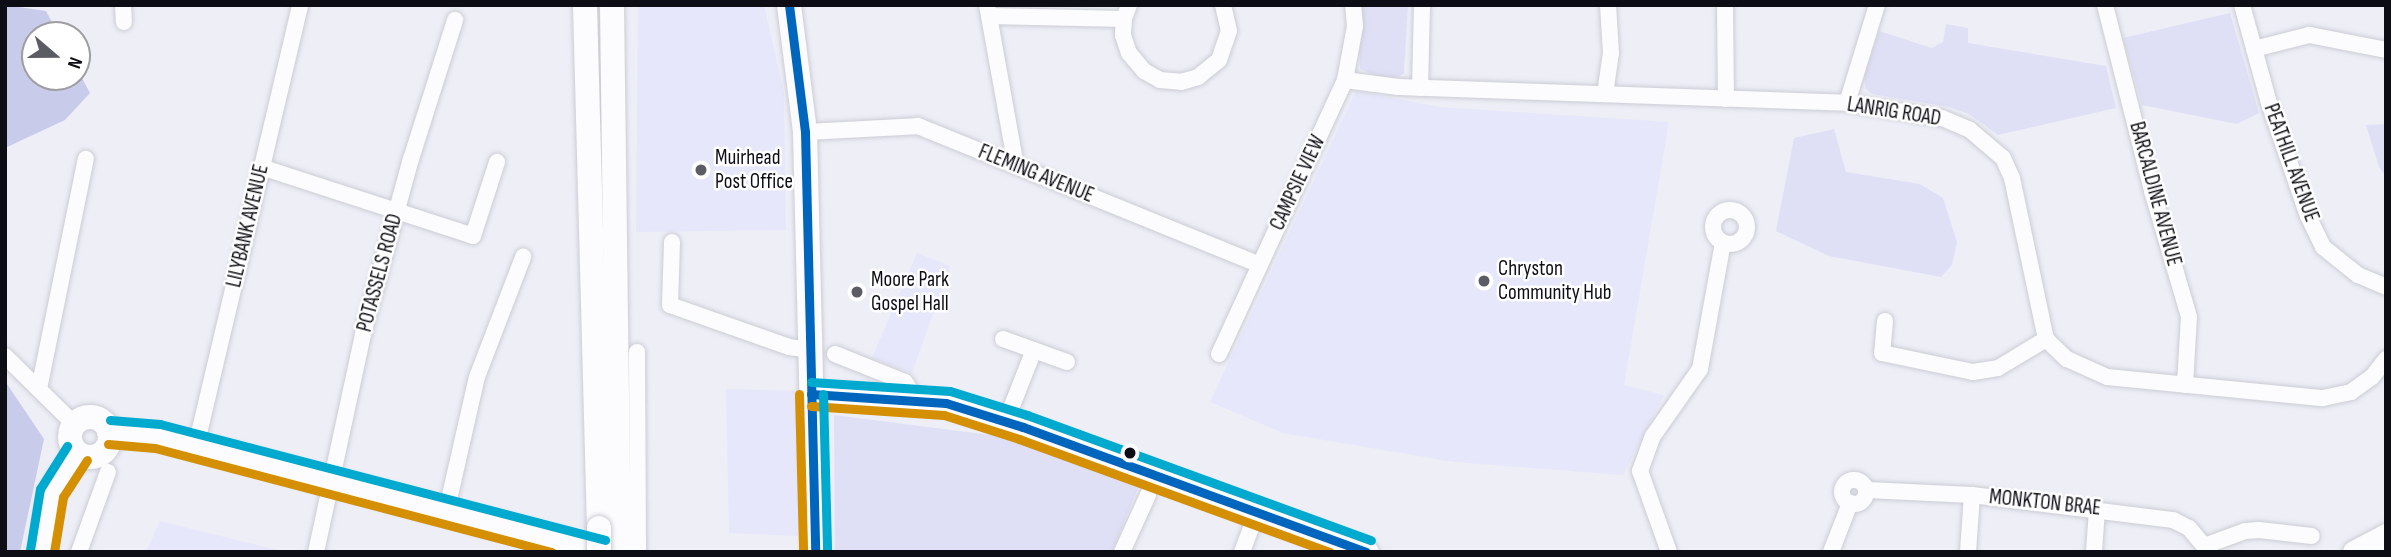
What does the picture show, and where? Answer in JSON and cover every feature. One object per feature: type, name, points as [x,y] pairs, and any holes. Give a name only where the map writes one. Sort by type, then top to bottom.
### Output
[{"type":"main road","points":[[585,5],[607,543]]},
{"type":"main road","points":[[607,543],[612,5]]},
{"type":"main road","points":[[789,5],[804,132],[815,552]]},
{"type":"main road","points":[[811,394],[946,403],[1006,421],[1257,512],[1324,545],[1367,552]]},
{"type":"main road","points":[[109,432],[108,445],[100,455],[86,457],[77,453],[70,437],[75,425],[85,418],[97,419],[109,432],[157,436],[446,513],[607,543]]},
{"type":"main road","points":[[42,552],[46,509],[51,493],[77,453]]},
{"type":"main road","points":[[2354,552],[2386,535]]},
{"type":"street","name":"LILYBANK AVENUE","points":[[196,446],[300,5]]},
{"type":"street","points":[[1016,166],[988,11],[1126,12],[1123,35],[1129,53],[1144,71],[1160,79],[1181,82],[1198,77],[1219,60],[1229,31],[1223,5]]},
{"type":"street","name":"CAMPSIE VIEW","points":[[1219,354],[1345,80],[1355,26],[1353,5]]},
{"type":"street","points":[[1420,88],[1422,5]]},
{"type":"street","points":[[1605,94],[1611,53],[1608,5]]},
{"type":"street","points":[[1724,5],[1726,99]]},
{"type":"street","points":[[1847,103],[1877,5]]},
{"type":"street","name":"BARCALDINE AVENUE","points":[[2105,5],[2152,191],[2189,317],[2185,385]]},
{"type":"street","name":"PEATHILL AVENUE","points":[[2242,5],[2308,216],[2323,247],[2358,275],[2386,287]]},
{"type":"street","name":"POTASSELS ROAD","points":[[316,552],[363,334],[439,67],[455,20]]},
{"type":"street","points":[[2254,49],[2309,36],[2386,50]]},
{"type":"street","name":"LANRIG ROAD","points":[[1345,80],[1420,88],[1847,103],[1942,118],[1970,130],[2003,158],[2012,178],[2046,339]]},
{"type":"street","name":"FLEMING AVENUE","points":[[804,132],[918,126],[1260,265]]},
{"type":"street","points":[[39,389],[86,159]]},
{"type":"street","points":[[261,167],[473,236],[497,162]]},
{"type":"street","points":[[671,242],[670,305],[789,347],[810,350]]},
{"type":"street","points":[[1669,552],[1640,471],[1653,436],[1700,369],[1723,243]]},
{"type":"street","points":[[446,513],[477,377],[523,257]]},
{"type":"street","points":[[1885,321],[1882,353],[1973,372],[1998,368],[2046,339],[2067,359],[2107,377],[2323,398],[2351,392],[2372,377],[2386,359]]},
{"type":"street","points":[[1003,339],[1067,362]]},
{"type":"street","points":[[1006,421],[1034,350]]},
{"type":"street","points":[[637,352],[638,552]]},
{"type":"street","points":[[5,356],[75,425]]},
{"type":"street","points":[[843,362],[905,382],[917,401]]},
{"type":"street","points":[[79,552],[108,472]]},
{"type":"street","name":"MONKTON BRAE","points":[[1831,552],[1850,503],[1843,497],[1845,483],[1857,480],[1864,483],[1867,490],[1972,495],[2173,520],[2189,528],[2208,549]]},
{"type":"street","points":[[1122,552],[1148,495]]},
{"type":"street","points":[[1968,552],[1972,495]]},
{"type":"street","points":[[2094,552],[2097,509]]},
{"type":"street","points":[[1242,552],[1257,512]]},
{"type":"street","points":[[2208,549],[2259,530],[2312,536]]},
{"type":"shaded area","points":[[5,5],[46,11],[51,21],[21,21],[21,91],[90,93],[65,120],[5,148]]},
{"type":"shaded area","points":[[638,5],[764,5],[784,93],[786,230],[636,232]]},
{"type":"shaded area","points":[[1358,5],[1408,5],[1404,73],[1398,77],[1377,76],[1360,69]]},
{"type":"shaded area","points":[[2230,13],[2259,113],[2237,124],[2142,105],[2123,38]]},
{"type":"shaded area","points":[[1946,24],[1968,28],[1968,43],[2106,66],[2116,108],[1998,135],[1969,114],[1949,107],[1872,94],[1866,89],[1864,77],[1879,31],[1932,48],[1943,42]]},
{"type":"shaded area","points":[[1356,91],[1440,107],[1669,122],[1624,385],[1664,395],[1623,475],[1454,462],[1283,433],[1210,402]]},
{"type":"shaded area","points":[[2386,124],[2386,177],[2379,167],[2366,125]]},
{"type":"shaded area","points":[[1834,129],[1846,172],[1920,184],[1943,198],[1957,242],[1952,265],[1941,277],[1829,256],[1776,231],[1794,138]]},
{"type":"shaded area","points":[[917,253],[950,266],[912,373],[872,358]]},
{"type":"shaded area","points":[[5,381],[44,439],[20,552],[5,552]]},
{"type":"shaded area","points":[[726,389],[801,391],[798,536],[729,533]]},
{"type":"shaded area","points":[[834,415],[1006,437],[1140,483],[1112,552],[835,552]]},
{"type":"shaded area","points":[[160,521],[285,552],[146,552]]},
{"type":"transit line","points":[[789,5],[805,132],[815,552]]},
{"type":"transit line","points":[[811,382],[950,391],[1027,415],[1371,540]]},
{"type":"transit line","points":[[799,394],[803,552]]},
{"type":"transit line","points":[[811,394],[946,403],[1023,427],[1366,552]]},
{"type":"transit line","points":[[823,394],[827,552]]},
{"type":"transit line","points":[[811,406],[944,415],[1019,439],[1330,552]]},
{"type":"transit line","points":[[110,420],[160,424],[605,540]]},
{"type":"transit line","points":[[108,444],[155,448],[552,552]]},
{"type":"transit line","points":[[30,550],[40,489],[67,446]]},
{"type":"transit line","points":[[54,552],[63,497],[87,460]]},
{"type":"place","name":"Muirhead Post Office","points":[[701,170]]},
{"type":"place","name":"Chryston Community Hub","points":[[1484,281]]},
{"type":"place","name":"Moore Park Gospel Hall","points":[[857,292]]}]
